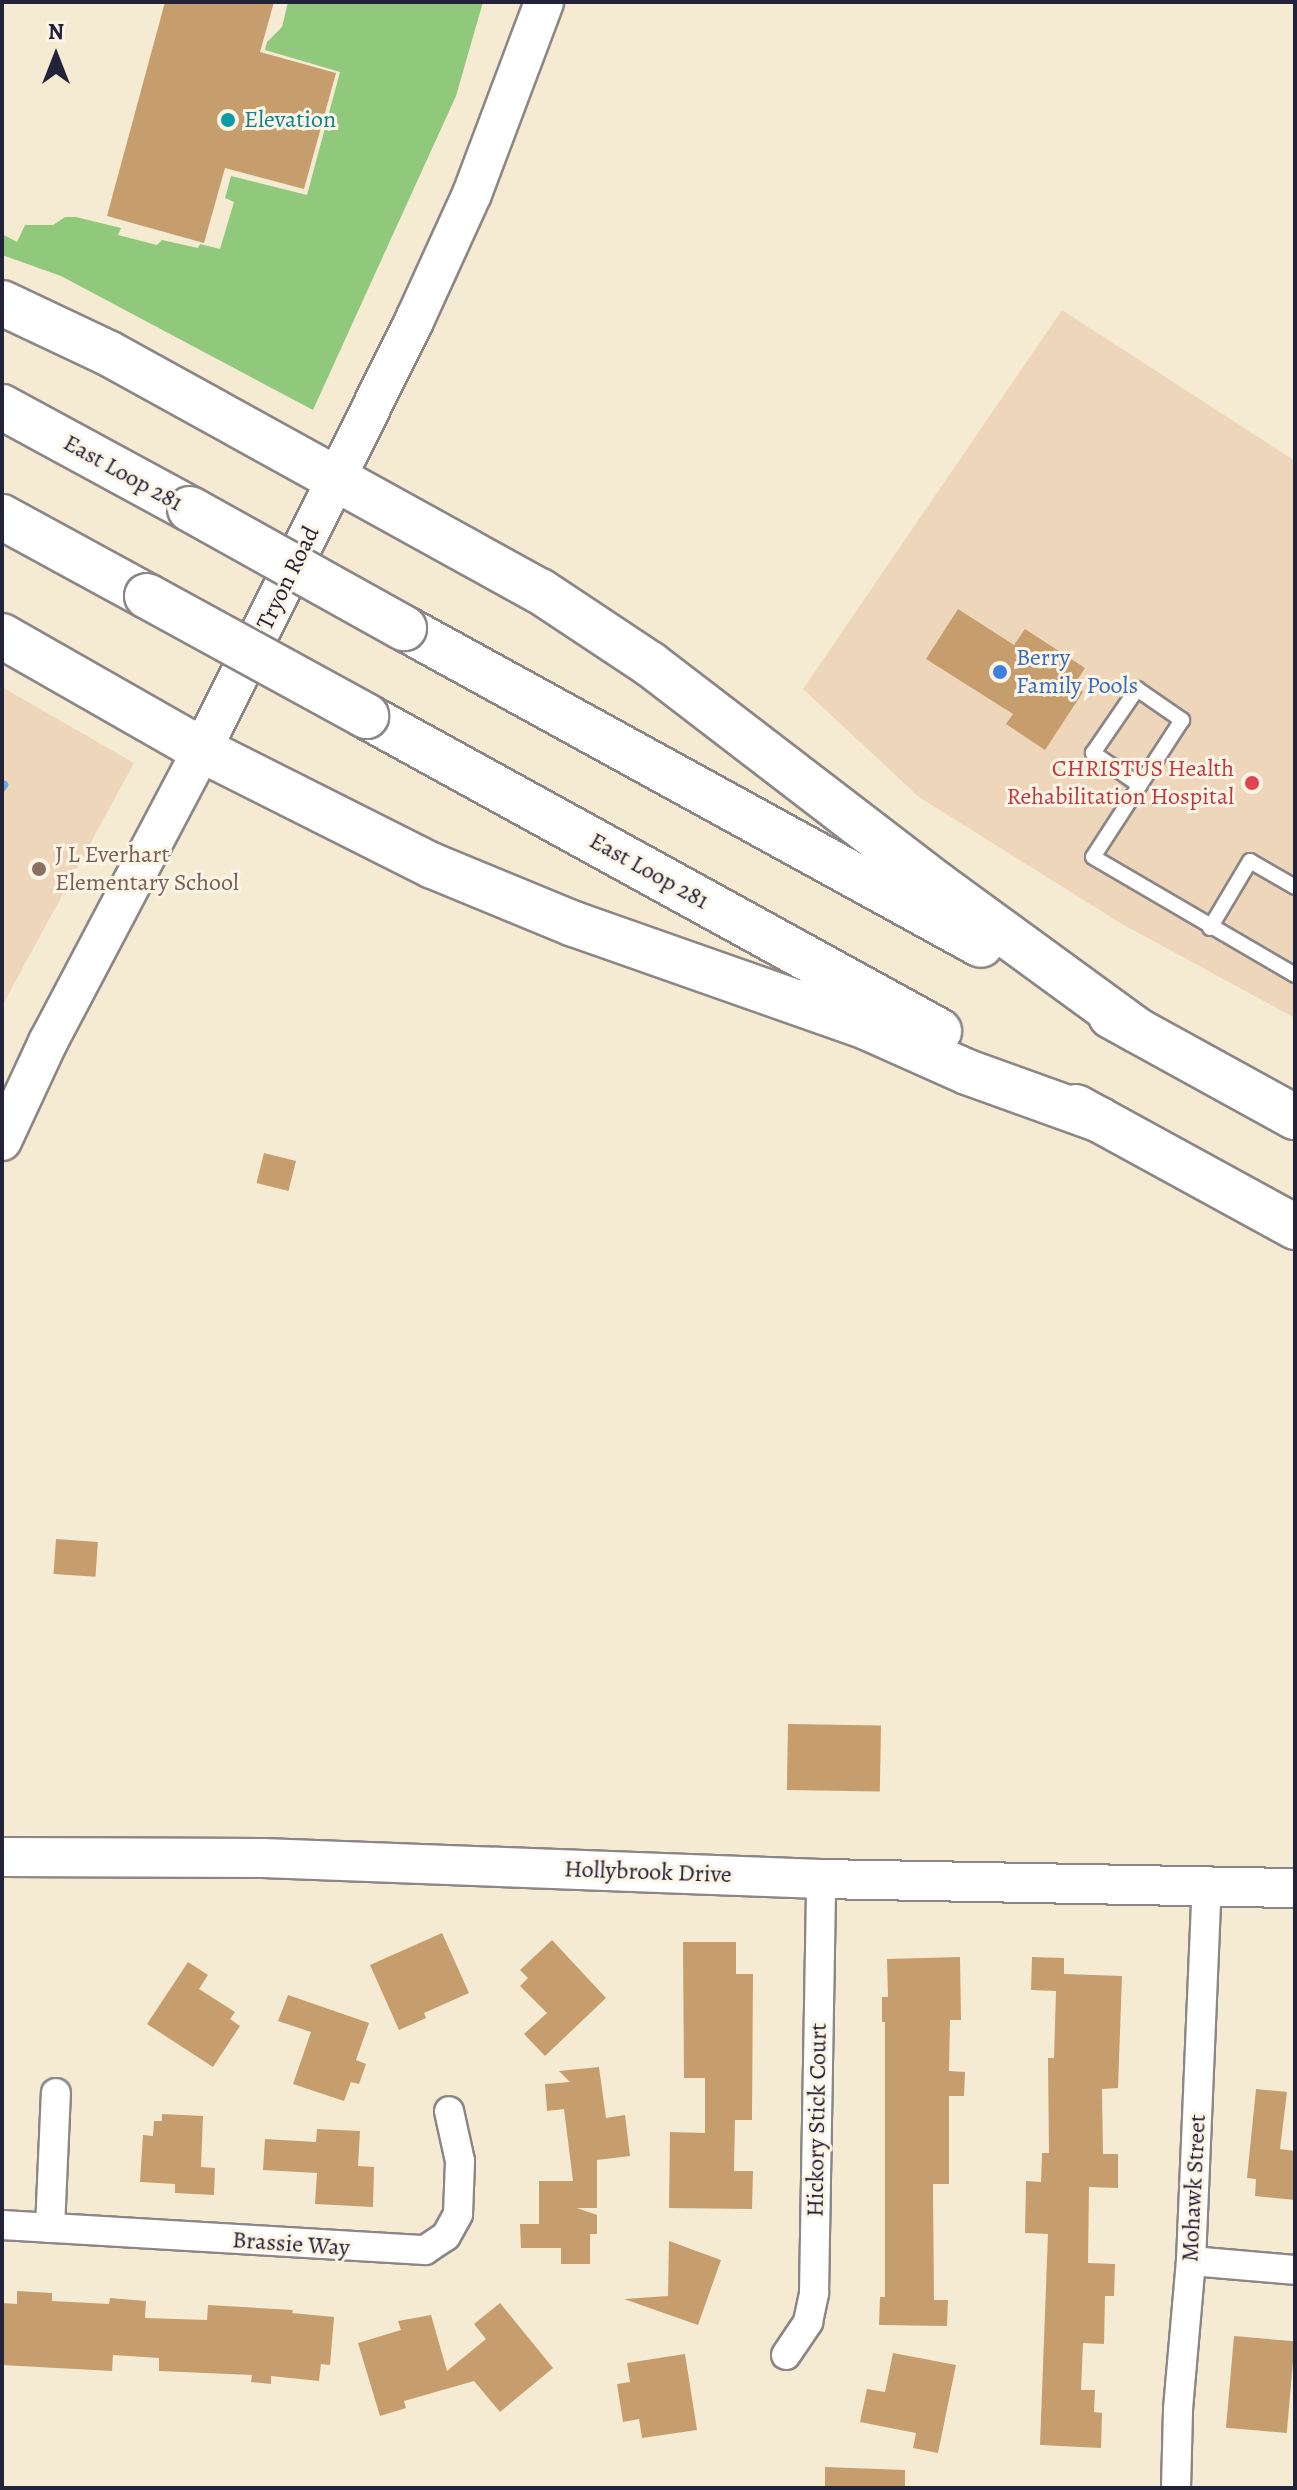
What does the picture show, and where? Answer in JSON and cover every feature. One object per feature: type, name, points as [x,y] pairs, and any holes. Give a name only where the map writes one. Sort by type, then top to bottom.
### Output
[{"type":"highway","points":[[2,303],[108,353],[540,591],[650,664],[938,885],[1137,1030]]},
{"type":"highway","name":"East Loop 281","points":[[2,407],[1137,1030],[1288,1109]]},
{"type":"highway","name":"East Loop 281","points":[[2,517],[1295,1227]]},
{"type":"highway","points":[[2,636],[202,750],[388,846],[574,924],[854,1022],[967,1072],[1100,1120]]},
{"type":"street","name":"Tryon Road","points":[[2,1141],[48,1042],[202,750],[337,481],[445,256],[504,112],[544,2]]},
{"type":"street","name":"Hollybrook Drive","points":[[2,1857],[263,1858],[821,1879],[1295,1888]]},
{"type":"street","name":"Hickory Stick Court","points":[[786,2355],[808,2322],[814,2293],[821,1879]]},
{"type":"street","name":"Mohawk Street","points":[[1176,2488],[1178,2409],[1191,2261],[1207,1887]]},
{"type":"street","points":[[50,2228],[56,2093]]},
{"type":"street","name":"Brassie Way","points":[[2,2225],[425,2250],[446,2236],[458,2214],[460,2161],[449,2111]]},
{"type":"street","points":[[1191,2261],[1295,2270]]},
{"type":"lane","points":[[1138,784],[1093,753],[1137,689],[1182,720],[1093,857],[1295,975]]},
{"type":"lane","points":[[1210,928],[1250,861],[1295,887]]},
{"type":"shaded area","points":[[1062,310],[1295,461],[1295,1018],[1122,924],[919,797],[803,689]]},
{"type":"shaded area","name":"J L Everhart Elementary School","points":[[2,687],[134,763],[2,1006]]},
{"type":"green space","points":[[288,2],[483,2],[456,96],[313,410],[61,276],[2,255],[2,234],[17,242],[25,225],[53,225],[65,217],[121,228],[118,235],[157,245],[162,240],[220,249],[234,202],[225,198],[231,176],[307,195],[340,72],[265,50],[267,42],[282,27]]},
{"type":"building","name":"Elevation","points":[[165,2],[274,2],[260,52],[336,73],[304,189],[225,168],[204,243],[107,216]]},
{"type":"building","name":"Berry Family Pools","points":[[958,609],[1014,645],[1025,629],[1085,668],[1074,685],[1083,692],[1045,750],[1006,724],[1013,714],[926,659]]},
{"type":"building","points":[[264,1153],[296,1161],[289,1191],[257,1183]]},
{"type":"building","points":[[56,1539],[98,1542],[95,1577],[54,1574]]},
{"type":"building","points":[[788,1724],[881,1726],[880,1792],[787,1790]]},
{"type":"building","points":[[442,1933],[469,1993],[424,2013],[426,2018],[399,2030],[370,1965]]},
{"type":"building","points":[[552,1940],[606,1998],[545,2056],[524,2034],[547,2013],[520,1986],[528,1978],[520,1970]]},
{"type":"building","points":[[683,1942],[736,1942],[736,1974],[753,1974],[752,2120],[735,2120],[734,2171],[753,2171],[752,2209],[669,2208],[670,2132],[705,2133],[705,2078],[684,2078]]},
{"type":"building","points":[[960,1957],[961,2020],[950,2020],[949,2071],[965,2072],[964,2096],[949,2096],[949,2184],[933,2184],[934,2300],[948,2300],[947,2326],[879,2325],[880,2297],[885,2297],[885,2022],[882,2022],[882,1997],[888,1997],[887,1959]]},
{"type":"building","points":[[1032,1957],[1064,1958],[1064,1974],[1122,1976],[1118,2088],[1102,2089],[1103,2154],[1118,2154],[1118,2188],[1089,2187],[1088,2263],[1115,2264],[1114,2296],[1105,2296],[1104,2344],[1083,2343],[1081,2390],[1095,2390],[1094,2412],[1102,2413],[1101,2448],[1040,2445],[1048,2234],[1025,2233],[1026,2181],[1041,2182],[1042,2153],[1049,2153],[1048,2058],[1054,2058],[1056,1991],[1031,1990]]},
{"type":"building","points":[[188,1962],[208,1975],[199,1989],[235,2012],[230,2019],[240,2026],[213,2067],[147,2024]]},
{"type":"building","points":[[288,1995],[369,2023],[356,2060],[366,2064],[359,2084],[351,2082],[344,2101],[293,2084],[311,2032],[278,2021]]},
{"type":"building","points":[[599,2067],[606,2118],[625,2115],[630,2156],[597,2160],[597,2208],[577,2208],[597,2215],[597,2234],[590,2234],[590,2264],[561,2264],[561,2248],[521,2248],[520,2224],[539,2224],[539,2181],[573,2181],[564,2109],[547,2111],[545,2084],[570,2082],[559,2071]]},
{"type":"building","points":[[1256,2089],[1287,2092],[1280,2149],[1295,2151],[1295,2200],[1255,2196],[1256,2179],[1247,2178]]},
{"type":"building","points":[[162,2114],[203,2116],[201,2167],[215,2168],[214,2195],[175,2193],[175,2184],[140,2182],[143,2135],[153,2136],[154,2121],[162,2121]]},
{"type":"building","points":[[317,2129],[360,2131],[358,2166],[374,2167],[373,2207],[315,2204],[317,2173],[263,2170],[265,2139],[316,2142]]},
{"type":"building","points":[[669,2241],[721,2260],[698,2325],[624,2299],[668,2296]]},
{"type":"building","points":[[17,2291],[52,2293],[52,2301],[109,2304],[110,2298],[146,2301],[145,2318],[207,2320],[208,2305],[293,2310],[292,2313],[334,2317],[330,2365],[321,2364],[319,2381],[271,2376],[271,2384],[251,2382],[252,2375],[159,2371],[159,2358],[113,2355],[112,2371],[2,2365],[2,2303],[17,2304]]},
{"type":"building","points":[[500,2303],[553,2368],[500,2412],[474,2381],[404,2401],[406,2408],[380,2416],[358,2343],[401,2330],[398,2321],[431,2315],[447,2371],[486,2339],[474,2324]]},
{"type":"building","points":[[1234,2336],[1295,2341],[1287,2433],[1226,2428]]},
{"type":"building","points":[[893,2353],[956,2365],[938,2453],[913,2448],[916,2433],[860,2422],[867,2389],[885,2392]]},
{"type":"building","points":[[685,2354],[697,2430],[642,2438],[639,2419],[623,2422],[617,2384],[630,2382],[627,2363]]},
{"type":"building","points":[[825,2467],[905,2470],[905,2488],[825,2488]]},
{"type":"place","name":"Elevation","points":[[228,120]]},
{"type":"place","name":"Berry Family Pools","points":[[1000,672]]},
{"type":"place","name":"CHRISTUS Health Rehabilitation Hospital","points":[[1252,783]]},
{"type":"place","name":"J L Everhart Elementary School","points":[[39,869]]}]
